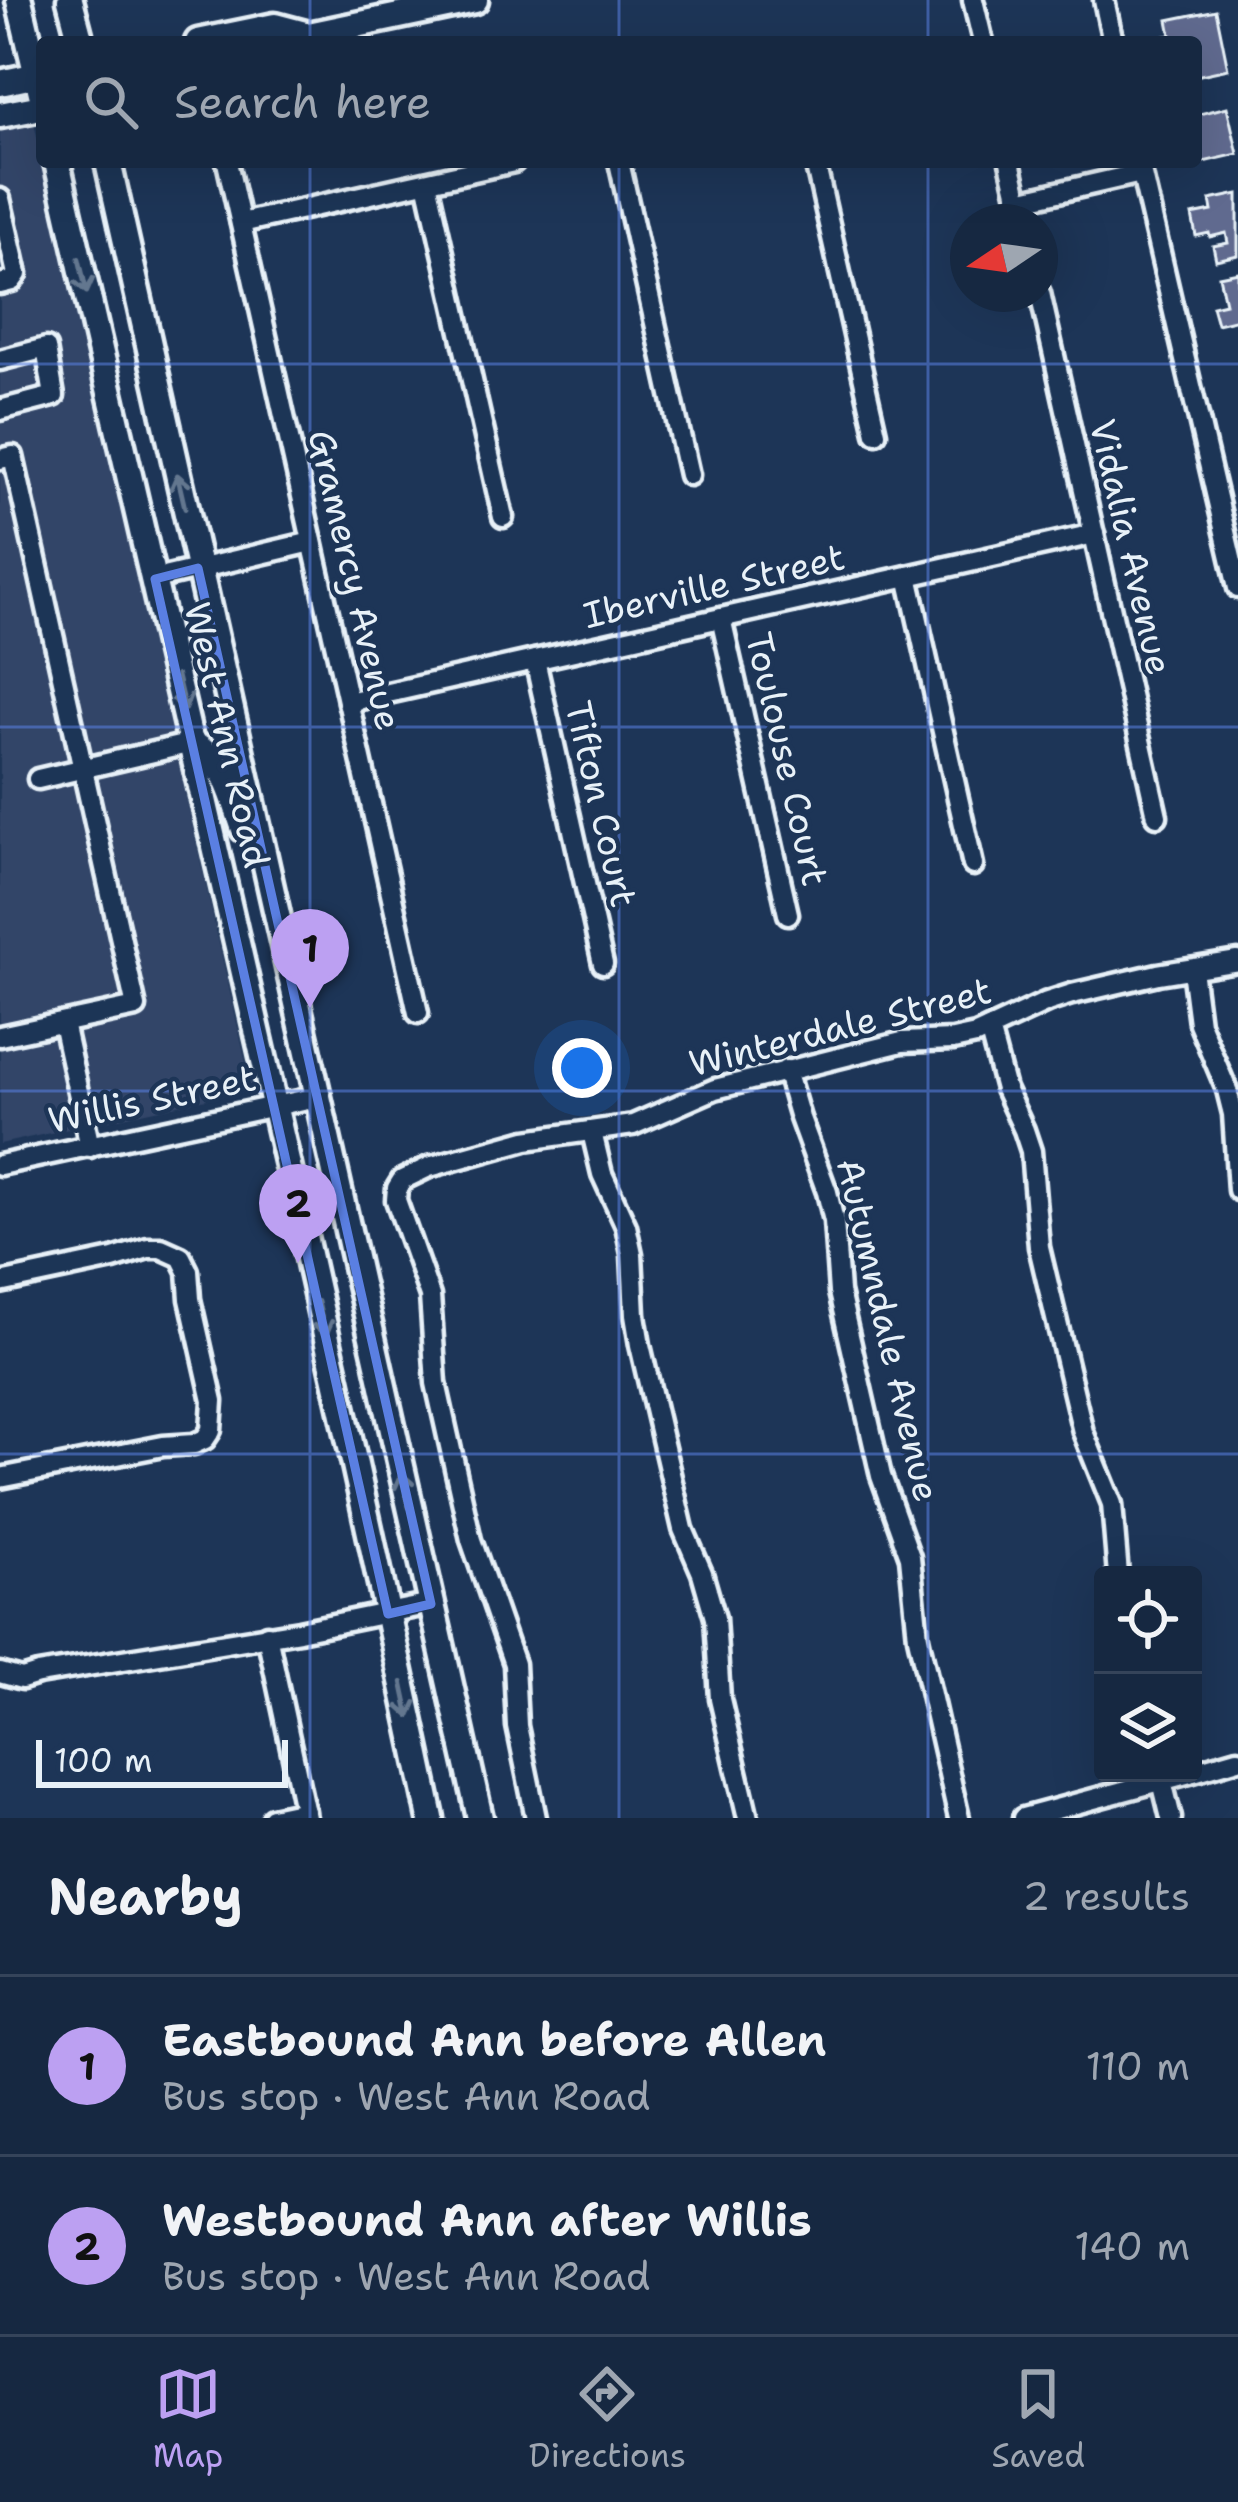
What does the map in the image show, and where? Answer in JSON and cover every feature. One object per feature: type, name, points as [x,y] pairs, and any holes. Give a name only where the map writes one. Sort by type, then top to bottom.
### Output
[{"type":"main road","points":[[19,0],[36,66]]},
{"type":"main road","points":[[70,0],[79,36]]},
{"type":"main road","points":[[309,36],[375,10],[475,0]]},
{"type":"main road","points":[[226,36],[274,26],[299,36]]},
{"type":"main road","points":[[0,82],[36,82]]},
{"type":"main road","points":[[0,115],[36,107]]},
{"type":"main road","name":"West Ann Road","points":[[58,168],[274,1106],[430,1818]]},
{"type":"main road","name":"West Ann Road","points":[[109,168],[480,1818]]},
{"type":"main road","points":[[192,743],[209,752],[222,769],[277,915]]},
{"type":"street","points":[[973,0],[982,36]]},
{"type":"street","points":[[1104,0],[1112,36]]},
{"type":"street","name":"Gramercy Avenue","points":[[228,168],[418,1013]]},
{"type":"street","points":[[241,224],[488,168]]},
{"type":"street","points":[[620,168],[689,475]]},
{"type":"street","points":[[815,168],[876,433]]},
{"type":"street","points":[[1011,168],[1020,204]]},
{"type":"street","points":[[1019,201],[1136,168]]},
{"type":"street","points":[[1140,168],[1238,588]]},
{"type":"street","points":[[427,182],[502,517]]},
{"type":"street","points":[[0,199],[17,274],[0,284]]},
{"type":"street","name":"Vidalia Avenue","points":[[1044,312],[1157,816]]},
{"type":"street","points":[[0,360],[46,348],[54,396],[0,410]]},
{"type":"street","points":[[0,460],[13,456],[136,1007],[0,1036]]},
{"type":"street","name":"Iberville Street","points":[[348,701],[1094,534]]},
{"type":"street","points":[[154,579],[312,542]]},
{"type":"street","points":[[908,576],[973,865]]},
{"type":"street","name":"Toulouse Court","points":[[721,618],[788,914]]},
{"type":"street","name":"Tifton Court","points":[[535,660],[603,964]]},
{"type":"street","points":[[38,779],[192,743]]},
{"type":"street","name":"Winterdale Street","points":[[536,1818],[517,1726],[514,1664],[472,1540],[436,1383],[430,1296],[399,1214],[397,1188],[402,1180],[429,1167],[526,1140],[633,1125],[715,1089],[786,1070],[902,1042],[952,1040],[1072,994],[1238,961]]},
{"type":"street","points":[[1192,968],[1199,1023],[1233,1114],[1238,1190]]},
{"type":"street","points":[[63,1023],[90,1147]]},
{"type":"street","points":[[989,1029],[1005,1089],[1031,1151],[1039,1246],[1083,1432],[1112,1504],[1117,1566]]},
{"type":"street","name":"Autumndale Avenue","points":[[786,1070],[834,1221],[839,1292],[881,1475],[910,1557],[917,1637],[959,1818]]},
{"type":"street","name":"Willis Street","points":[[0,1165],[317,1097]]},
{"type":"street","points":[[592,1132],[602,1174],[626,1226],[640,1345],[683,1529],[715,1618],[720,1699],[748,1818]]},
{"type":"street","points":[[0,1283],[148,1249],[161,1248],[181,1257],[188,1270],[213,1401],[211,1430],[194,1444],[0,1478]]},
{"type":"street","points":[[0,1673],[22,1679],[431,1604]]},
{"type":"street","points":[[268,1635],[306,1815],[272,1818]]},
{"type":"street","points":[[1202,1770],[1238,1760]]},
{"type":"street","points":[[1023,1818],[1144,1782]]},
{"type":"street","points":[[1162,1782],[1171,1818]]},
{"type":"highlighted area","points":[[198,568],[431,1604],[388,1614],[155,579]]},
{"type":"shaded area","points":[[34,123],[36,168],[44,168],[252,1089],[0,1144],[0,130]]},
{"type":"building","points":[[1216,10],[1228,69],[1202,75],[1202,36],[1166,36],[1171,35],[1168,20]]},
{"type":"building","points":[[1227,107],[1238,154],[1202,162],[1202,113]]},
{"type":"building","points":[[1238,194],[1238,255],[1216,260],[1213,246],[1228,243],[1226,233],[1196,236],[1192,215],[1212,211],[1210,200]]},
{"type":"building","points":[[1238,272],[1238,319],[1217,324],[1212,306],[1225,303],[1219,276]]},
{"type":"place","name":"Eastbound Ann before Allen","points":[[310,1008]]},
{"type":"place","name":"Westbound Ann after Willis","points":[[298,1263]]}]
